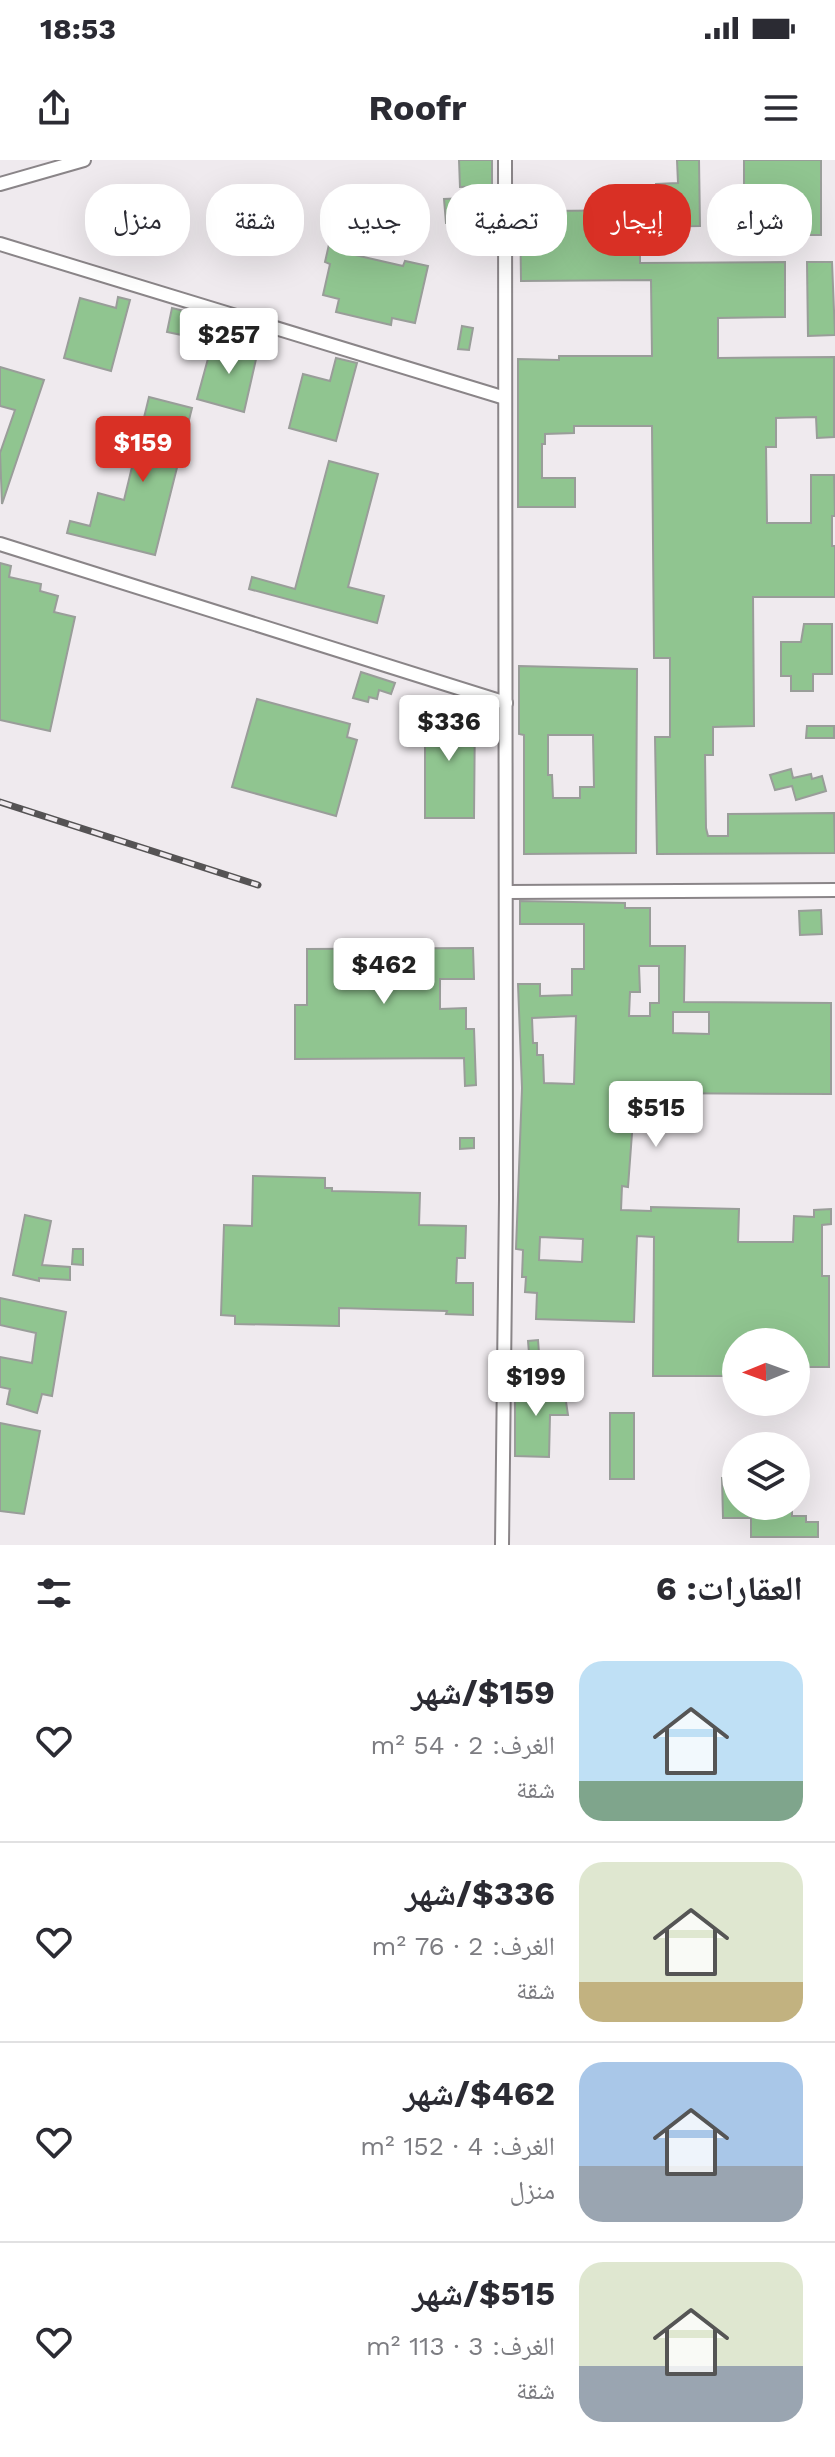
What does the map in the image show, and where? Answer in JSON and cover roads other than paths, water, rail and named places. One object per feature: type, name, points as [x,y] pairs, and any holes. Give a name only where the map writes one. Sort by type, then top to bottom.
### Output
[{"type":"street","points":[[0,184],[84,160]]},
{"type":"street","points":[[502,1545],[506,892],[505,160]]},
{"type":"street","points":[[0,244],[505,398]]},
{"type":"street","points":[[0,544],[506,703]]},
{"type":"street","points":[[506,892],[835,890]]},
{"type":"railway","points":[[0,802],[258,885]]}]
